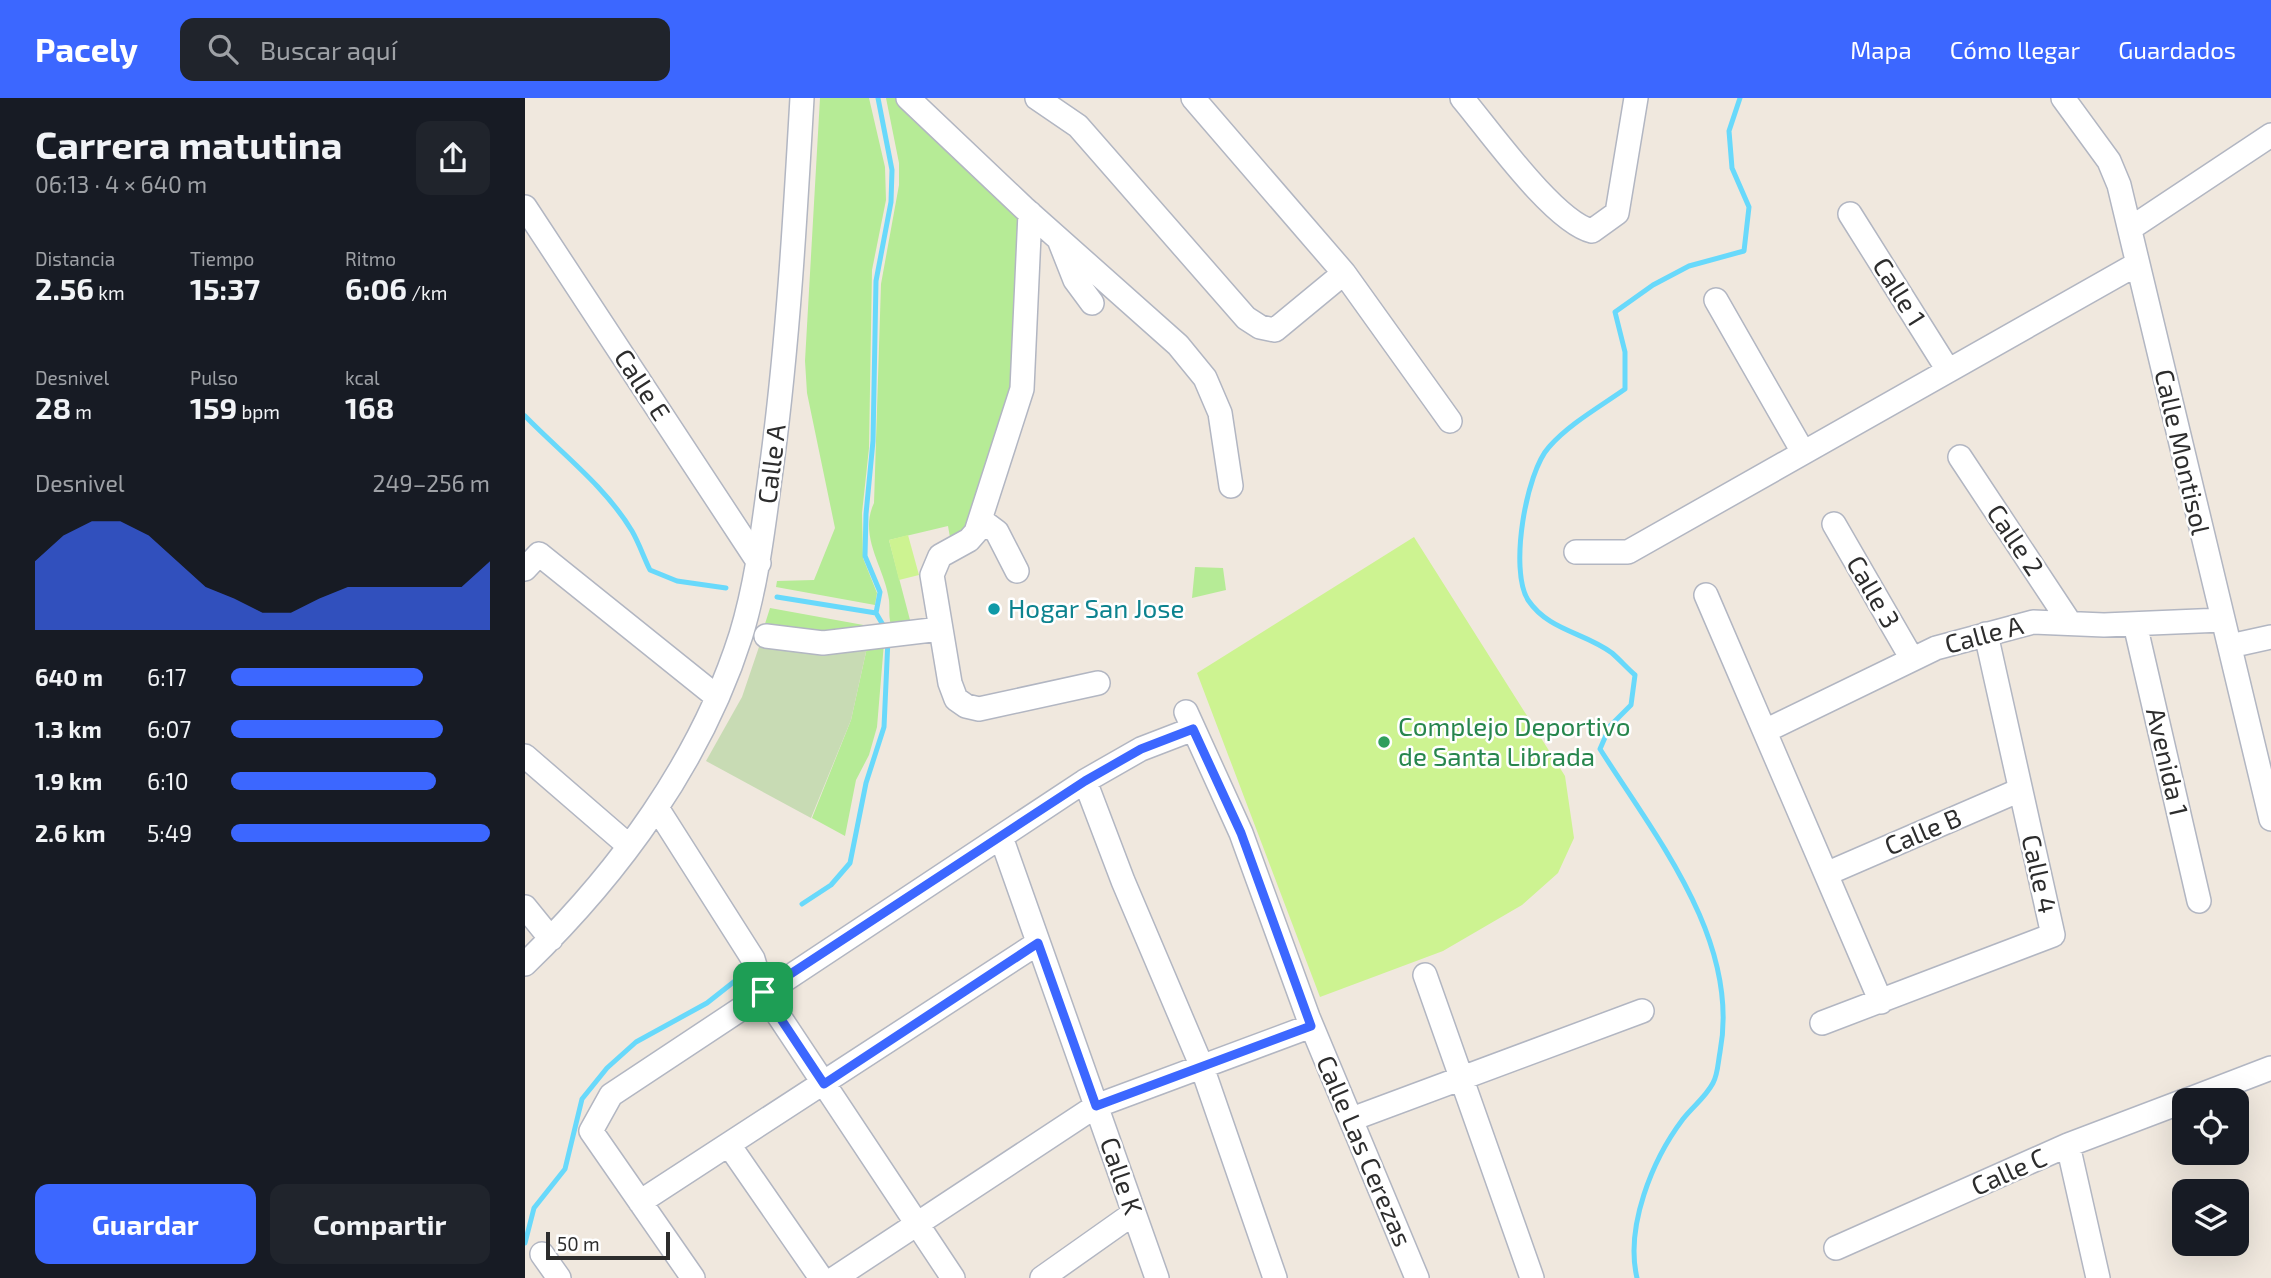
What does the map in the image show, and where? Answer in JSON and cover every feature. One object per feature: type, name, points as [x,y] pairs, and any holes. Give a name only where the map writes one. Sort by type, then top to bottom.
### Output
[{"type":"street","name":"Calle A","points":[[525,964],[551,939],[629,846],[657,808],[688,757],[717,697],[741,635],[759,563],[779,410],[803,98]]},
{"type":"street","points":[[908,98],[1030,213],[1178,345],[1205,377],[1220,413],[1231,486]]},
{"type":"street","points":[[1037,98],[1078,126],[1246,318],[1260,327],[1275,330],[1345,273]]},
{"type":"street","points":[[1193,98],[1345,273],[1450,421]]},
{"type":"street","points":[[1462,98],[1534,184],[1578,228],[1592,231],[1618,213],[1636,98]]},
{"type":"street","name":"Calle Montisol","points":[[2063,98],[2109,160],[2131,228],[2137,264],[2271,817]]},
{"type":"street","points":[[2131,228],[2271,135]]},
{"type":"street","name":"Calle E","points":[[525,207],[759,563]]},
{"type":"street","points":[[1030,213],[1023,389],[981,520],[969,540],[940,556],[932,575],[950,683],[956,699],[965,706],[979,709],[1098,683]]},
{"type":"street","name":"Calle 1","points":[[1850,214],[1948,370]]},
{"type":"street","points":[[1059,239],[1075,280],[1092,303]]},
{"type":"street","points":[[1576,552],[1627,552],[2137,264]]},
{"type":"street","points":[[1716,300],[1803,452]]},
{"type":"street","name":"Calle 2","points":[[1959,457],[2070,624]]},
{"type":"street","points":[[981,520],[996,531],[1017,572]]},
{"type":"street","name":"Calle 3","points":[[1834,524],[1912,659]]},
{"type":"street","points":[[527,564],[540,554],[717,697]]},
{"type":"street","points":[[1706,595],[1881,1002]]},
{"type":"street","name":"Calle A","points":[[1765,731],[1935,648],[2033,622],[2135,624],[2222,620]]},
{"type":"street","name":"Avenida 1","points":[[2135,624],[2199,901]]},
{"type":"street","points":[[765,636],[823,643],[940,629]]},
{"type":"street","name":"Calle 4","points":[[1822,1023],[2053,934],[1986,634]]},
{"type":"street","points":[[2229,646],[2271,638]]},
{"type":"street","name":"Calle Las Cerezas","points":[[1085,781],[1189,721],[1241,833],[1311,1026],[1417,1278]]},
{"type":"street","points":[[525,756],[629,846]]},
{"type":"street","points":[[693,1278],[591,1131],[611,1094],[1085,781],[1202,1067],[1275,1278]]},
{"type":"street","name":"Calle B","points":[[1826,874],[2020,790]]},
{"type":"street","points":[[657,808],[753,958],[763,992],[953,1278]]},
{"type":"street","name":"Calle K","points":[[1001,837],[1157,1278]]},
{"type":"street","points":[[525,907],[551,939]]},
{"type":"street","points":[[640,1202],[1038,943]]},
{"type":"street","points":[[1425,975],[1532,1278]]},
{"type":"street","points":[[1352,1119],[1642,1011]]},
{"type":"street","points":[[835,1278],[1096,1106],[1311,1026]]},
{"type":"street","name":"Calle C","points":[[2218,1088],[2271,1068]]},
{"type":"street","name":"Calle C","points":[[1836,1248],[2068,1145],[2172,1106]]},
{"type":"street","points":[[729,1145],[821,1278]]},
{"type":"street","points":[[2068,1145],[2098,1278]]},
{"type":"street","points":[[1042,1278],[1133,1213]]},
{"type":"street","points":[[542,1254],[559,1278]]},
{"type":"green space","points":[[820,98],[869,98],[885,167],[886,200],[872,270],[869,448],[862,513],[863,558],[877,593],[875,605],[776,587],[777,581],[814,580],[835,528],[807,393],[805,361]]},
{"type":"green space","points":[[886,98],[896,98],[1019,210],[1019,372],[971,525],[951,543],[948,526],[889,540],[910,620],[892,628],[887,588],[874,552],[869,528],[874,503],[881,284],[899,185],[899,163]]},
{"type":"green space","points":[[908,535],[919,575],[899,580],[889,540]]},
{"type":"green space","name":"Complejo Deportivo de Santa Librada","points":[[1414,537],[1565,776],[1574,838],[1558,873],[1522,905],[1443,951],[1320,997],[1197,673]]},
{"type":"green space","points":[[1195,567],[1223,568],[1226,590],[1192,598]]},
{"type":"green space","points":[[770,608],[869,626],[875,632],[825,638],[764,627]]},
{"type":"green space","points":[[761,641],[868,643],[851,720],[811,818],[706,761],[742,697]]},
{"type":"green space","points":[[868,643],[884,643],[877,727],[869,755],[856,780],[845,836],[812,818],[851,720]]},
{"type":"waterway","points":[[876,613],[880,592],[865,556],[866,514],[873,441],[876,281],[891,202],[892,170],[878,98]]},
{"type":"waterway","points":[[1637,1278],[1634,1258],[1638,1216],[1652,1174],[1683,1119],[1706,1093],[1716,1076],[1723,1011],[1718,970],[1706,930],[1689,892],[1645,817],[1600,749],[1610,726],[1631,705],[1635,675],[1612,653],[1556,625],[1536,610],[1528,600],[1523,586],[1520,545],[1533,477],[1549,447],[1576,423],[1625,389],[1625,352],[1615,312],[1653,285],[1689,266],[1744,251],[1749,207],[1732,168],[1729,131],[1740,98]]},
{"type":"waterway","points":[[525,416],[609,499],[632,531],[650,570],[677,581],[726,588]]},
{"type":"waterway","points":[[777,597],[876,613],[886,630]]},
{"type":"waterway","points":[[802,904],[831,885],[850,863],[866,783],[884,727],[888,639]]},
{"type":"waterway","points":[[525,1243],[534,1208],[565,1169],[582,1099],[607,1068],[636,1042],[707,1003],[745,973]]},
{"type":"place","name":"Hogar San Jose","points":[[994,609]]},
{"type":"place","name":"Complejo Deportivo de Santa Librada","points":[[1384,742]]},
{"type":"route","points":[[1193,729],[1241,833],[1311,1026],[1096,1106],[1038,943],[824,1084],[763,992],[1085,781],[1141,749],[1193,729]]}]
